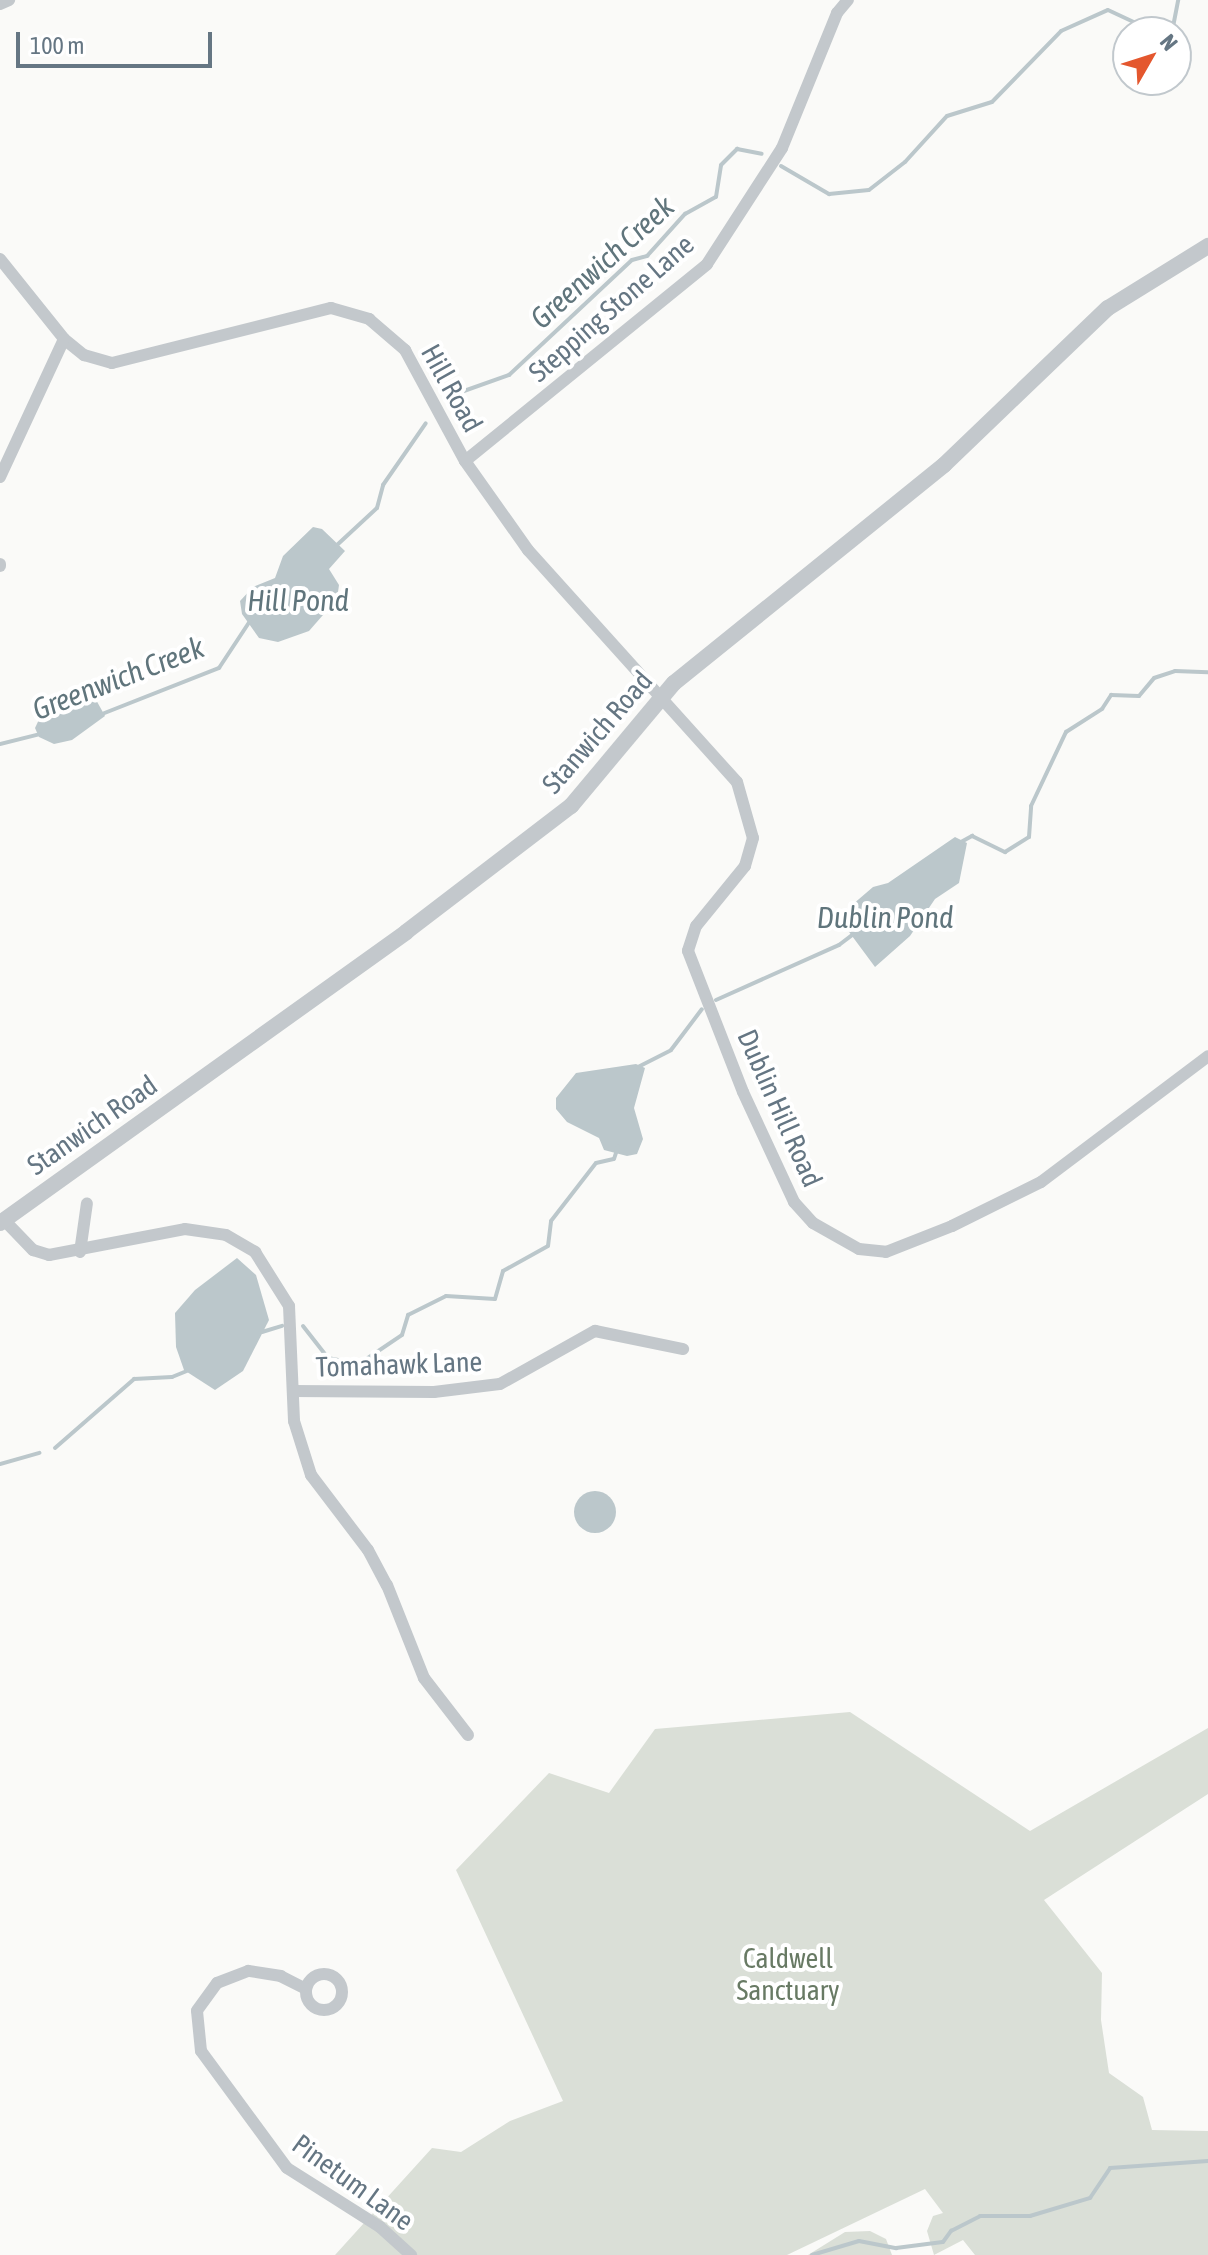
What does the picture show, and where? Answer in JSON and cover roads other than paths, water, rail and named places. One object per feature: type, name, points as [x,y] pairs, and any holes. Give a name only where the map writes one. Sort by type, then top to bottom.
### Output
[{"type":"street","points":[[0,4],[9,0]]},
{"type":"street","name":"Stepping Stone Lane","points":[[465,461],[707,264],[782,148],[837,13],[848,0]]},
{"type":"street","name":"Stanwich Road","points":[[2,1221],[571,806],[661,703],[674,683],[944,465],[1108,308],[1208,246]]},
{"type":"street","name":"Hill Road","points":[[0,259],[64,339],[84,355],[112,363],[310,311],[348,311],[369,319],[405,350],[465,461],[528,550],[661,703]]},
{"type":"street","points":[[0,477],[64,339]]},
{"type":"street","name":"Dublin Hill Road","points":[[661,703],[737,782],[747,807],[753,838],[745,866],[696,926],[688,951],[743,1092],[794,1202],[813,1223],[859,1249],[886,1252],[952,1226],[1041,1182],[1208,1056]]},
{"type":"street","points":[[80,1252],[87,1203]]},
{"type":"street","points":[[2,1221],[33,1250],[49,1255],[80,1252],[185,1229],[210,1230],[243,1242],[269,1267],[289,1306],[294,1421],[311,1475],[368,1550],[387,1585],[424,1678],[468,1735]]},
{"type":"street","name":"Tomahawk Lane","points":[[293,1391],[434,1392],[500,1384],[595,1331],[683,1349]]},
{"type":"street","name":"Pinetum Lane","points":[[306,1989],[281,1976],[248,1971],[217,1983],[197,2011],[201,2051],[287,2168],[380,2227],[411,2255]]},
{"type":"water","name":"Hill Pond","points":[[313,527],[322,529],[345,551],[329,569],[339,585],[337,599],[309,631],[278,642],[259,638],[242,614],[240,601],[253,587],[275,578],[283,556]]},
{"type":"water","points":[[73,695],[95,698],[105,716],[72,740],[54,744],[39,737],[35,728],[43,711]]},
{"type":"water","name":"Dublin Pond","points":[[955,837],[967,843],[959,883],[935,899],[910,936],[875,967],[838,917],[873,887],[888,883]]},
{"type":"water","points":[[636,1064],[645,1068],[634,1108],[643,1139],[637,1154],[627,1156],[604,1150],[599,1138],[567,1122],[556,1109],[556,1098],[576,1073]]},
{"type":"water","points":[[237,1258],[256,1275],[269,1320],[243,1371],[215,1390],[184,1370],[176,1347],[175,1313],[195,1290]]},
{"type":"water","points":[[595,1491],[610,1497],[616,1512],[610,1527],[595,1533],[580,1527],[574,1512],[580,1497]]},
{"type":"waterway","name":"Greenwich Creek","points":[[1175,16],[1178,0]]},
{"type":"waterway","name":"Greenwich Creek","points":[[781,166],[829,194],[869,190],[905,162],[947,116],[992,102],[1061,31],[1108,10],[1121,16]]},
{"type":"waterway","name":"Greenwich Creek","points":[[447,397],[509,375],[632,260],[647,256],[685,214],[716,197],[721,165],[737,149],[762,154]]},
{"type":"waterway","name":"Greenwich Creek","points":[[337,545],[377,508],[383,485],[426,423]]},
{"type":"waterway","name":"Greenwich Creek","points":[[102,714],[219,668],[250,621]]},
{"type":"waterway","points":[[961,842],[972,836],[1005,852],[1029,837],[1031,806],[1066,732],[1102,709],[1111,695],[1139,696],[1154,678],[1175,671],[1208,672]]},
{"type":"waterway","name":"Greenwich Creek","points":[[0,744],[40,734]]},
{"type":"waterway","points":[[716,1000],[839,945],[855,933]]},
{"type":"waterway","points":[[638,1067],[671,1050],[702,1009]]},
{"type":"waterway","points":[[303,1326],[328,1358],[359,1364],[402,1335],[408,1315],[446,1296],[495,1299],[503,1271],[548,1246],[551,1221],[596,1163],[614,1159],[618,1147]]},
{"type":"waterway","points":[[262,1332],[282,1326]]},
{"type":"waterway","points":[[55,1448],[134,1379],[172,1377],[187,1371]]},
{"type":"waterway","points":[[0,1464],[39,1453]]},
{"type":"waterway","points":[[812,2255],[859,2241],[896,2248],[943,2242],[951,2231],[980,2216],[1030,2216],[1090,2198],[1110,2168],[1208,2161]]},
{"type":"park label","name":"Caldwell Sanctuary","points":[[788,1974]]}]
